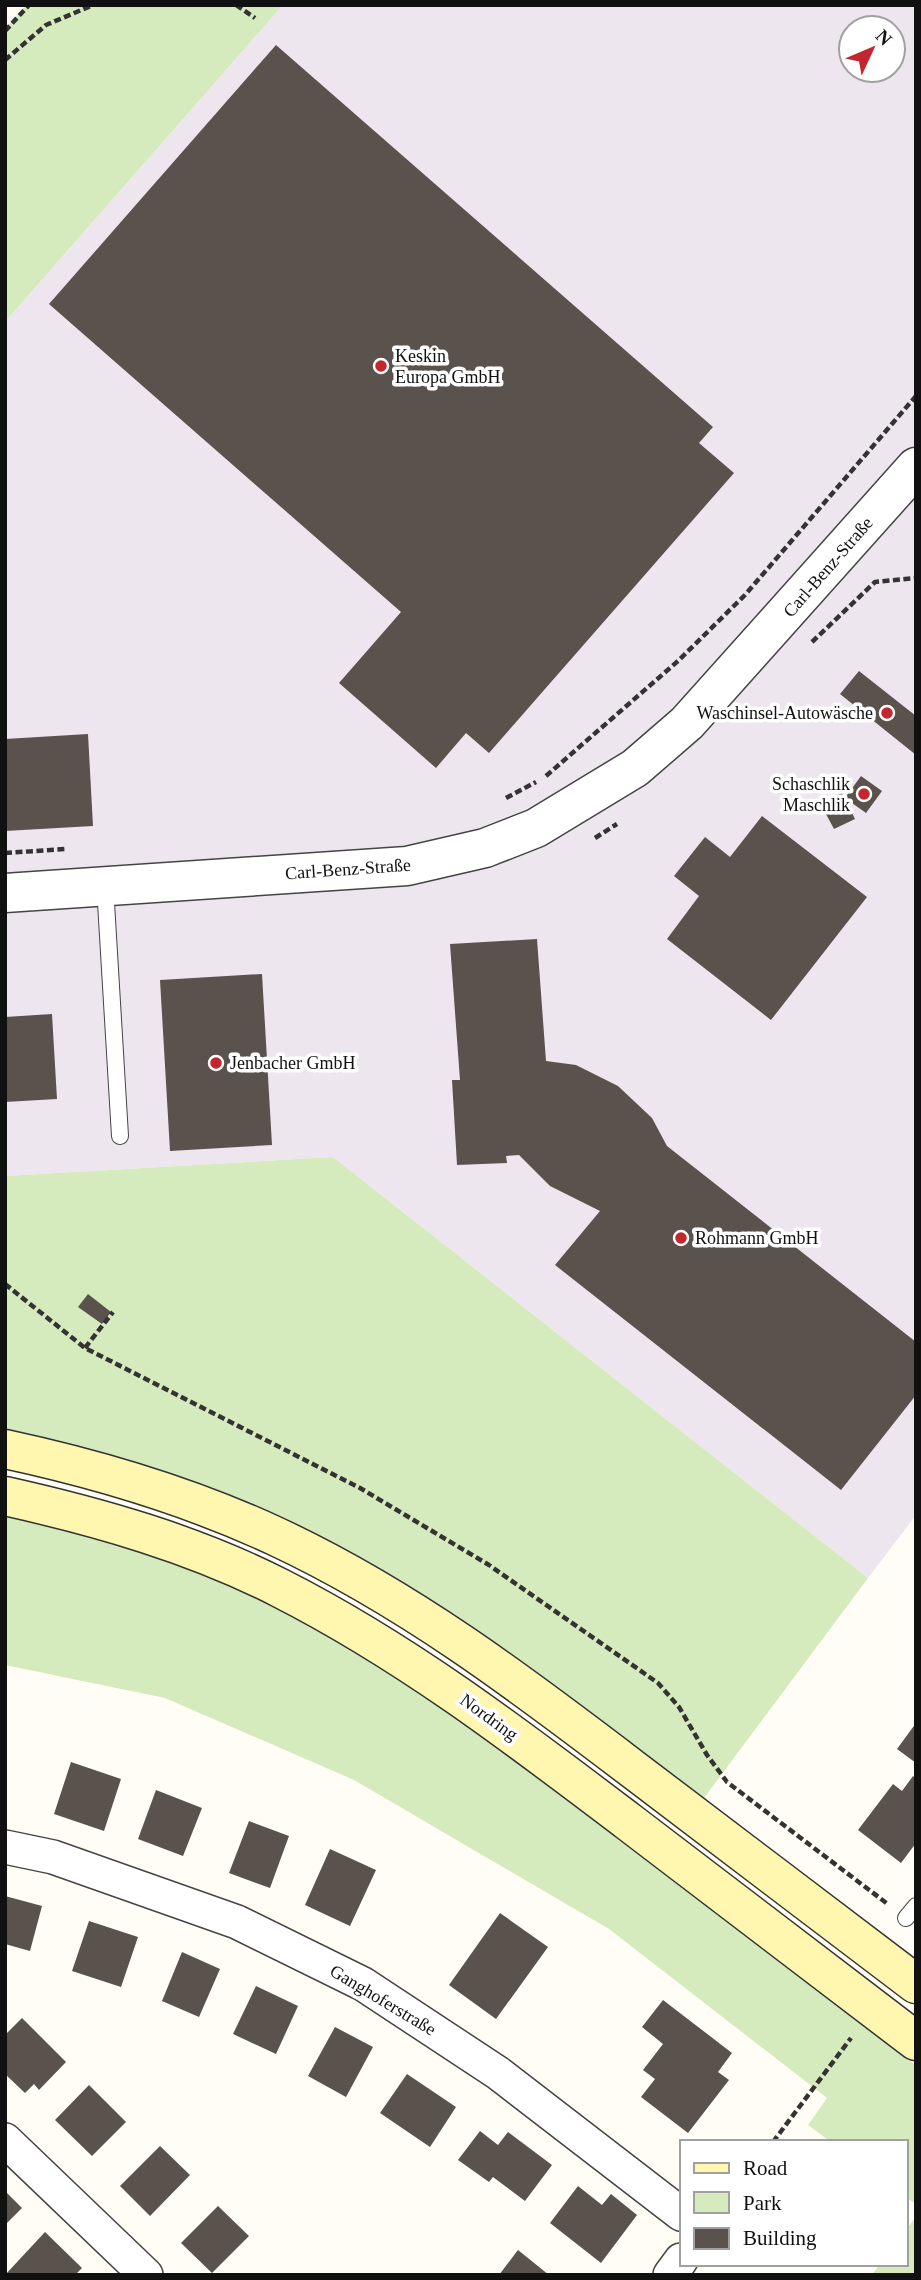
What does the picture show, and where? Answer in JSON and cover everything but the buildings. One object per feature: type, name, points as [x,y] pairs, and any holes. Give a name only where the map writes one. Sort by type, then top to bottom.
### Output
[{"type":"main road","points":[[5,1449],[85,1467],[183,1498],[275,1536],[424,1618],[507,1673],[916,1984]]},
{"type":"main road","name":"Nordring","points":[[5,1496],[82,1513],[211,1558],[279,1587],[365,1635],[451,1690],[526,1743],[916,2041]]},
{"type":"street","name":"Carl-Benz-Straße","points":[[5,893],[407,866],[485,848],[537,828],[635,768],[687,723],[910,484]]},
{"type":"street","name":"Ganghoferstraße","points":[[5,1847],[53,1857],[237,1922],[363,1984],[498,2073],[680,2213]]},
{"type":"street","points":[[5,2140],[146,2275]]},
{"type":"lane","points":[[105,887],[120,1136]]},
{"type":"path","points":[[5,32],[29,5]]},
{"type":"path","points":[[5,60],[46,25],[93,5]]},
{"type":"path","points":[[236,5],[255,18]]},
{"type":"path","points":[[504,799],[546,777],[736,605],[916,396]]},
{"type":"path","points":[[875,582],[916,578]]},
{"type":"path","points":[[5,853],[75,849]]},
{"type":"path","points":[[5,1284],[85,1348],[360,1488],[489,1565],[658,1683],[679,1707],[707,1755],[727,1782],[911,1912]]},
{"type":"path","points":[[85,1348],[113,1312]]},
{"type":"path","points":[[774,2140],[856,2031]]},
{"type":"shaded area","points":[[283,5],[916,5],[916,1515],[868,1578],[333,1157],[5,1176],[5,322]]},
{"type":"green space","points":[[26,5],[283,5],[5,322],[5,29]]},
{"type":"green space","points":[[333,1157],[868,1578],[704,1798],[514,1657],[432,1601],[363,1560],[5,1431],[5,1176]]},
{"type":"green space","points":[[5,1514],[73,1531],[174,1562],[239,1588],[320,1628],[458,1716],[916,2066],[916,2204],[907,2198],[907,2140],[828,2140],[808,2125],[827,2098],[609,1929],[354,1780],[165,1698],[5,1665]]},
{"type":"green space","points":[[916,2217],[916,2275],[872,2275],[879,2266],[907,2266],[907,2228]]},
{"type":"place","name":"Keskin Europa GmbH","points":[[381,366]]},
{"type":"place","name":"Waschinsel-Autowäsche","points":[[887,713]]},
{"type":"place","name":"Schaschlik Maschlik","points":[[864,794]]},
{"type":"place","name":"Jenbacher GmbH","points":[[216,1063]]},
{"type":"place","name":"Rohmann GmbH","points":[[681,1238]]}]
